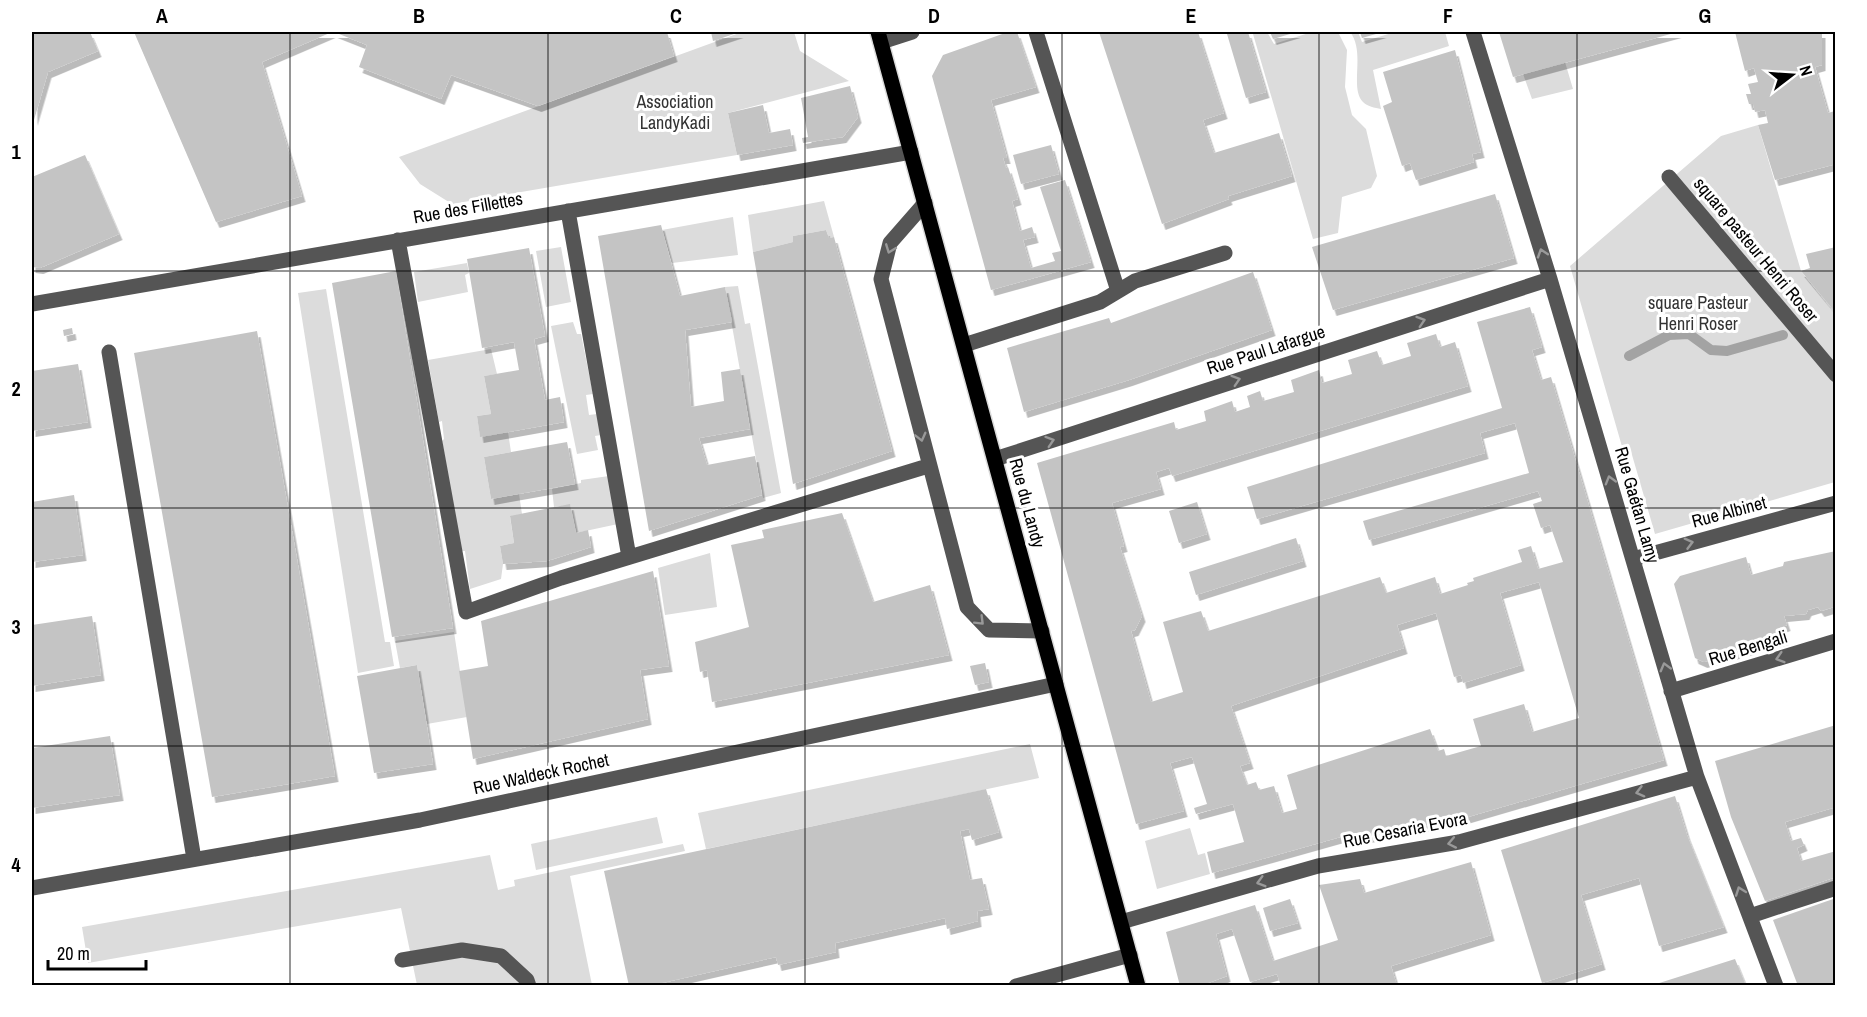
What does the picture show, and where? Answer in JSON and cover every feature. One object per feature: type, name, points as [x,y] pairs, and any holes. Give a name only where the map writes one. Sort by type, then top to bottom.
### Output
[{"type":"main road","name":"Rue du Landy","points":[[880,37],[1138,986]]},
{"type":"street","points":[[880,37],[912,32]]},
{"type":"street","points":[[1036,32],[1118,291]]},
{"type":"street","name":"Rue Gaétan Lamy","points":[[1473,32],[1550,279],[1697,777],[1776,986]]},
{"type":"street","name":"Rue des Fillettes","points":[[32,303],[911,152]]},
{"type":"street","name":"square pasteur Henri Roser","points":[[1669,177],[1836,375]]},
{"type":"street","points":[[925,203],[890,243],[880,279],[928,466],[967,608],[989,630],[1042,631]]},
{"type":"street","points":[[568,210],[629,557]]},
{"type":"street","points":[[398,240],[466,612],[629,557],[928,466]]},
{"type":"street","points":[[964,345],[1100,302],[1135,281],[1225,253]]},
{"type":"street","name":"Rue Paul Lafargue","points":[[994,459],[1550,279]]},
{"type":"street","points":[[109,352],[194,859]]},
{"type":"street","name":"Rue Albinet","points":[[1633,559],[1836,503]]},
{"type":"street","name":"Rue Bengali","points":[[1671,692],[1836,641]]},
{"type":"street","name":"Rue Waldeck Rochet","points":[[32,888],[420,820],[1056,684]]},
{"type":"street","name":"Rue Cesaria Evora","points":[[1121,922],[1318,866],[1459,842],[1697,777]]},
{"type":"street","points":[[1750,916],[1836,888]]},
{"type":"street","points":[[402,960],[462,950],[501,956],[527,980],[529,986]]},
{"type":"street","points":[[1023,985],[1130,955]]},
{"type":"green space","name":"Association LandyKadi","points":[[742,32],[794,32],[800,51],[849,81],[728,113],[737,155],[452,204],[420,184],[399,157]]},
{"type":"green space","points":[[1267,32],[1274,44],[1312,32],[1338,32],[1347,50],[1345,87],[1352,115],[1366,129],[1377,176],[1371,188],[1342,197],[1338,233],[1313,239],[1253,34]]},
{"type":"green space","points":[[1350,32],[1358,32],[1362,42],[1395,32],[1445,32],[1449,46],[1373,70],[1381,109],[1367,105],[1359,96],[1357,49]]},
{"type":"green space","points":[[1565,62],[1573,89],[1532,99],[1523,74]]},
{"type":"green space","name":"square Pasteur Henri Roser","points":[[1758,125],[1801,271],[1835,314],[1835,482],[1655,534],[1630,448],[1623,450],[1570,266],[1721,136]]},
{"type":"green space","points":[[824,201],[834,237],[829,238],[826,230],[793,236],[793,242],[753,252],[748,215]]},
{"type":"green space","points":[[733,217],[738,255],[672,263],[662,230]]},
{"type":"green space","points":[[561,247],[571,302],[546,307],[536,251]]},
{"type":"green space","points":[[467,263],[469,273],[465,275],[468,292],[418,302],[414,272]]},
{"type":"green space","points":[[738,286],[745,324],[750,323],[781,493],[763,498],[725,287]]},
{"type":"green space","points":[[326,289],[385,642],[390,642],[394,666],[358,673],[298,293]]},
{"type":"green space","points":[[573,322],[577,334],[581,334],[593,394],[586,395],[589,415],[597,414],[601,435],[595,436],[598,450],[577,454],[551,326]]},
{"type":"green space","points":[[491,349],[497,374],[484,376],[491,414],[477,416],[480,436],[508,432],[511,452],[484,457],[491,499],[519,494],[522,514],[510,517],[514,543],[500,546],[503,564],[501,579],[470,589],[465,551],[461,551],[442,441],[444,439],[442,421],[439,422],[428,360]]},
{"type":"green space","points":[[609,476],[618,524],[576,533],[570,505],[554,507],[552,489],[581,483],[581,480]]},
{"type":"green space","points":[[710,553],[717,607],[665,615],[658,568]]},
{"type":"green space","points":[[454,632],[467,717],[427,724],[417,665],[400,668],[395,641]]},
{"type":"green space","points":[[1030,744],[1039,778],[706,849],[698,813]]},
{"type":"green space","points":[[657,817],[663,843],[536,870],[531,844]]},
{"type":"green space","points":[[1190,828],[1198,855],[1205,853],[1210,874],[1157,889],[1145,841]]},
{"type":"green space","points":[[683,844],[685,851],[570,876],[592,985],[417,985],[401,908],[88,963],[82,927],[490,855],[498,890],[515,886],[514,880]]},
{"type":"building","points":[[32,32],[90,32],[98,51],[48,72],[34,120]]},
{"type":"building","points":[[134,32],[332,32],[262,62],[302,196],[216,222]]},
{"type":"building","points":[[334,32],[667,32],[674,56],[538,106],[451,75],[441,99],[359,67],[367,45]]},
{"type":"building","points":[[711,32],[740,32],[713,41]]},
{"type":"building","points":[[1008,32],[1017,32],[1036,87],[991,100],[1007,158],[1003,158],[1018,199],[1012,201],[1020,231],[1032,227],[1035,237],[1023,240],[1031,268],[1055,261],[1052,253],[1061,251],[1040,187],[1065,180],[1091,262],[991,290],[932,76],[943,55]]},
{"type":"building","points":[[1099,32],[1198,32],[1224,113],[1203,120],[1214,153],[1279,133],[1292,176],[1228,196],[1229,199],[1162,224]]},
{"type":"building","points":[[1248,32],[1266,92],[1246,98],[1227,34]]},
{"type":"building","points":[[1270,32],[1297,32],[1273,39]]},
{"type":"building","points":[[1360,32],[1383,32],[1362,38]]},
{"type":"building","points":[[1499,32],[1678,32],[1513,77]]},
{"type":"building","points":[[1735,32],[1822,32],[1822,65],[1815,67],[1828,113],[1835,111],[1836,114],[1836,164],[1775,180],[1758,125],[1768,123],[1765,110],[1755,112],[1746,94],[1751,94],[1748,84],[1758,82],[1754,68],[1745,71]]},
{"type":"building","points":[[1455,50],[1481,152],[1472,154],[1474,162],[1416,180],[1410,163],[1402,166],[1383,106],[1392,102],[1383,72]]},
{"type":"building","points":[[850,86],[858,117],[843,137],[803,143],[802,138],[808,137],[801,98]]},
{"type":"building","points":[[763,105],[769,133],[790,129],[793,145],[737,155],[728,113]]},
{"type":"building","points":[[1051,145],[1059,174],[1021,184],[1013,155]]},
{"type":"building","points":[[85,155],[119,234],[40,268],[32,267],[32,177]]},
{"type":"building","points":[[1495,194],[1514,258],[1333,310],[1312,247]]},
{"type":"building","points":[[661,225],[680,296],[725,287],[732,322],[685,330],[691,407],[724,401],[721,372],[740,369],[750,429],[699,438],[707,465],[755,456],[762,495],[649,531],[598,236]]},
{"type":"building","points":[[826,230],[829,238],[834,237],[892,451],[793,484],[753,252],[793,242],[793,236]]},
{"type":"building","points":[[1836,247],[1836,313],[1801,271],[1810,268],[1806,254]]},
{"type":"building","points":[[529,248],[545,336],[534,339],[545,400],[560,397],[564,422],[480,437],[477,416],[491,414],[484,376],[519,370],[514,342],[482,348],[467,259]]},
{"type":"building","points":[[396,271],[453,628],[392,637],[332,283]]},
{"type":"building","points":[[1253,272],[1272,330],[1129,380],[1024,412],[1007,348],[1109,318],[1111,323]]},
{"type":"building","points":[[1530,307],[1542,347],[1532,350],[1541,380],[1551,377],[1664,760],[1461,819],[1352,840],[1351,834],[1212,873],[1207,852],[1244,842],[1233,804],[1196,814],[1194,808],[1207,804],[1192,757],[1170,763],[1184,811],[1136,824],[1037,463],[1174,422],[1176,430],[1206,421],[1204,411],[1232,401],[1235,412],[1250,407],[1247,396],[1260,391],[1263,401],[1294,392],[1291,380],[1319,370],[1322,383],[1352,374],[1348,360],[1377,351],[1382,365],[1411,356],[1407,343],[1436,334],[1440,347],[1455,342],[1468,386],[1172,476],[1169,468],[1156,472],[1161,489],[1112,503],[1124,546],[1120,547],[1142,616],[1135,630],[1131,631],[1151,702],[1183,692],[1163,622],[1201,611],[1208,631],[1380,577],[1386,593],[1435,577],[1440,594],[1468,585],[1467,583],[1474,581],[1473,578],[1522,562],[1518,550],[1531,546],[1538,569],[1563,562],[1550,525],[1541,528],[1533,504],[1542,501],[1538,491],[1369,540],[1363,521],[1529,473],[1515,423],[1480,433],[1485,453],[1257,519],[1247,487],[1502,408],[1477,322]],"holes":[[[1539,582],[1579,718],[1532,732],[1524,704],[1473,719],[1481,746],[1446,756],[1444,749],[1438,751],[1430,729],[1287,775],[1297,809],[1282,813],[1274,786],[1259,790],[1256,782],[1247,785],[1240,766],[1250,763],[1231,706],[1404,648],[1397,625],[1436,613],[1454,677],[1461,675],[1463,683],[1521,665],[1500,593]]]},
{"type":"building","points":[[72,328],[73,334],[64,336],[63,330]]},
{"type":"building","points":[[257,331],[335,776],[212,797],[134,353]]},
{"type":"building","points":[[78,364],[88,422],[32,431],[32,371]]},
{"type":"building","points":[[567,442],[575,484],[491,499],[484,457]]},
{"type":"building","points":[[74,495],[83,555],[32,562],[32,502]]},
{"type":"building","points":[[1197,502],[1207,534],[1179,543],[1169,511]]},
{"type":"building","points":[[570,504],[576,533],[588,530],[591,547],[547,561],[503,564],[500,546],[514,543],[510,516]]},
{"type":"building","points":[[842,513],[873,602],[930,585],[949,655],[712,702],[707,670],[700,672],[695,642],[749,627],[731,545],[764,538],[762,530]]},
{"type":"building","points":[[1296,538],[1303,561],[1196,595],[1189,572]]},
{"type":"building","points":[[1836,551],[1834,607],[1821,611],[1818,607],[1808,610],[1806,614],[1784,616],[1787,625],[1782,627],[1785,639],[1704,662],[1695,658],[1674,584],[1680,576],[1746,557],[1751,575],[1783,566],[1784,562]]},
{"type":"building","points":[[653,571],[669,666],[640,670],[648,719],[473,759],[459,671],[488,666],[481,621]]},
{"type":"building","points":[[92,616],[101,675],[32,686],[32,625]]},
{"type":"building","points":[[985,663],[989,682],[975,685],[970,666]]},
{"type":"building","points":[[417,665],[433,764],[374,773],[357,676]]},
{"type":"building","points":[[1836,725],[1836,807],[1785,822],[1791,841],[1801,838],[1804,845],[1797,848],[1801,861],[1836,851],[1836,877],[1765,901],[1731,817],[1715,761]]},
{"type":"building","points":[[110,736],[120,795],[32,808],[32,748]]},
{"type":"building","points":[[986,789],[999,832],[972,840],[969,829],[960,831],[970,880],[982,878],[989,909],[977,911],[978,921],[947,929],[945,918],[835,943],[836,952],[778,965],[776,957],[662,983],[662,986],[629,986],[604,871]]},
{"type":"building","points":[[1675,796],[1687,835],[1724,927],[1659,946],[1639,878],[1581,895],[1602,964],[1542,983],[1501,850]]},
{"type":"building","points":[[1471,862],[1491,935],[1391,966],[1397,986],[1281,986],[1277,974],[1250,982],[1232,929],[1216,934],[1227,976],[1200,986],[1180,986],[1166,932],[1255,905],[1273,961],[1338,940],[1319,885],[1360,879],[1364,893]]},
{"type":"building","points":[[1836,898],[1836,986],[1798,986],[1773,920]]},
{"type":"building","points":[[1290,899],[1298,923],[1270,931],[1263,908]]},
{"type":"building","points":[[1735,959],[1746,986],[1653,986],[1653,985]]},
{"type":"waterway","points":[[1629,356],[1669,335],[1689,334],[1711,350],[1727,351],[1783,335]]}]
